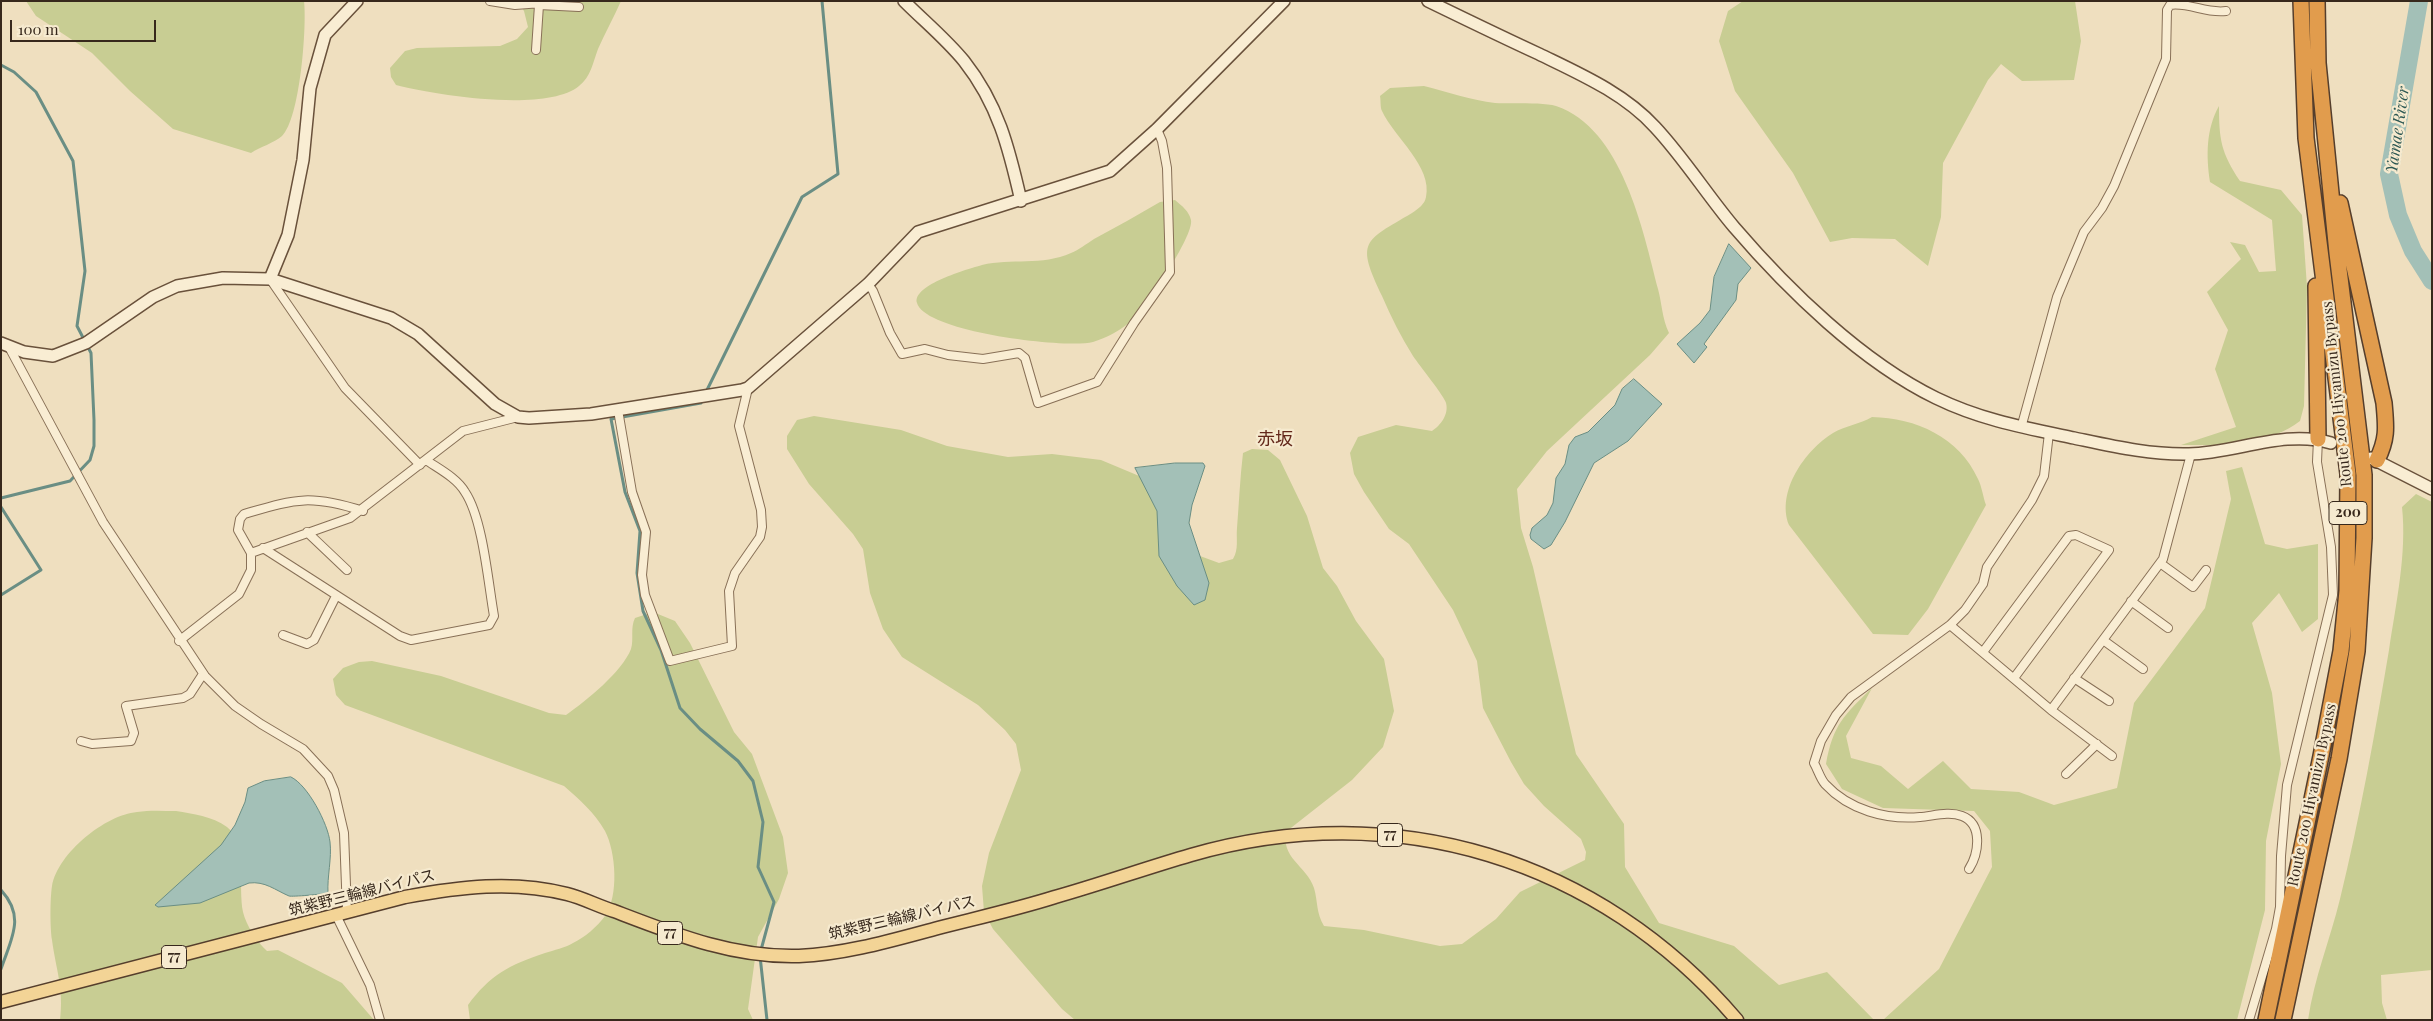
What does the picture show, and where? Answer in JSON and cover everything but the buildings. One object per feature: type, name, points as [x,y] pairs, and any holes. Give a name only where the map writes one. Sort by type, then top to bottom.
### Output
[{"type":"highway","name":"Route 200 Hiyamizu Bypass","points":[[2266,1020],[2323,747],[2341,651],[2347,591],[2348,474],[2306,138],[2301,1]]},
{"type":"highway","name":"Route 200 Hiyamizu Bypass","points":[[2283,1020],[2339,759],[2357,651],[2361,593],[2364,475],[2336,253],[2318,63],[2317,1]]},
{"type":"highway","points":[[2325,138],[2384,403],[2387,430],[2385,445],[2374,459]]},
{"type":"highway","points":[[2312,186],[2318,339],[2325,441]]},
{"type":"main road","name":"筑紫野三輪線バイパス","points":[[1,1002],[405,897],[447,889],[492,885],[523,886],[567,894],[705,944],[731,950],[799,956],[846,950],[894,940],[1058,897],[1193,854],[1256,839],[1327,832],[1402,835],[1456,845],[1507,859],[1584,895],[1648,936],[1699,978],[1737,1020]]},
{"type":"street","points":[[270,279],[288,235],[303,160],[310,88],[325,35],[357,1]]},
{"type":"street","points":[[490,1],[516,5],[542,3],[579,7]]},
{"type":"street","points":[[904,1],[964,61],[989,98],[1000,120],[1009,147],[1021,201]]},
{"type":"street","points":[[251,553],[307,532],[337,524],[363,511],[462,431],[518,416],[558,416],[618,410],[730,393],[748,388],[868,284],[918,232],[1021,201],[1110,171],[1157,130],[1284,1]]},
{"type":"street","points":[[1428,1],[1594,81],[1628,103],[1655,127],[1735,228],[1774,270],[1829,324],[1877,367],[1935,398],[1974,414],[2021,428],[2141,451],[2191,454],[2223,452],[2280,440],[2325,441],[2317,462],[2331,547],[2334,595],[2287,785],[2279,914],[2249,1020]]},
{"type":"street","points":[[536,50],[542,3]]},
{"type":"street","points":[[2021,428],[2057,297],[2084,232],[2102,208],[2114,186],[2166,59],[2167,10],[2170,5],[2181,3],[2215,13],[2226,11]]},
{"type":"street","points":[[868,284],[873,291],[890,333],[902,354],[925,349],[948,355],[983,359],[1019,353],[1025,358],[1038,403],[1097,382],[1134,323],[1170,272],[1167,168],[1162,141],[1157,130]]},
{"type":"street","points":[[5,345],[33,355],[53,356],[86,343],[153,297],[177,286],[223,278],[270,279],[391,318],[418,334],[495,404],[518,416]]},
{"type":"street","points":[[263,548],[400,636],[411,640],[490,625],[493,621],[477,521],[466,492],[458,483],[423,463],[345,388],[270,279]]},
{"type":"street","points":[[5,345],[103,522],[203,674],[235,706],[303,749],[328,776],[334,790],[344,833],[341,914],[370,985],[380,1020]]},
{"type":"street","points":[[618,410],[632,492],[646,532],[642,575],[645,595],[670,661],[732,646],[729,591],[735,573],[760,537],[762,527],[761,510],[739,426],[748,388]]},
{"type":"street","points":[[1969,868],[1977,857],[1976,830],[1973,824],[1963,816],[1952,814],[1886,817],[1871,813],[1839,796],[1824,783],[1814,763],[1821,741],[1836,715],[1851,697],[1950,624],[1966,610],[1984,584],[1987,567],[2032,500],[2044,476],[2049,433]]},
{"type":"street","points":[[2051,710],[2160,563],[2191,454]]},
{"type":"street","points":[[2374,459],[2432,489]]},
{"type":"street","points":[[179,640],[239,594],[251,570],[251,553],[238,530],[240,519],[244,514],[280,503],[307,499],[335,502],[363,511]]},
{"type":"street","points":[[307,532],[348,570]]},
{"type":"street","points":[[1982,652],[2069,536],[2076,534],[2109,550],[2014,678]]},
{"type":"street","points":[[2160,563],[2193,587],[2206,570]]},
{"type":"street","points":[[283,635],[307,644],[314,640],[336,596]]},
{"type":"street","points":[[2131,602],[2168,628]]},
{"type":"street","points":[[1950,624],[2051,710],[2112,756]]},
{"type":"street","points":[[2103,640],[2142,669]]},
{"type":"street","points":[[81,741],[92,744],[131,741],[134,733],[126,706],[183,698],[190,694],[203,674]]},
{"type":"street","points":[[2074,678],[2109,702]]},
{"type":"street","points":[[2066,774],[2097,744]]},
{"type":"green space","points":[[26,1],[304,1],[305,14],[301,72],[298,93],[288,126],[282,136],[251,153],[173,129],[130,91],[92,53],[36,16]]},
{"type":"green space","points":[[517,1],[621,1],[598,49],[589,74],[579,86],[563,94],[542,99],[517,100],[463,97],[396,85],[391,77],[390,68],[405,51],[417,48],[500,46],[517,39],[528,27],[524,11]]},
{"type":"green space","points":[[1743,1],[2075,1],[2081,41],[2074,80],[2022,81],[2001,64],[1988,80],[1943,163],[1941,217],[1928,266],[1895,239],[1852,238],[1830,242],[1793,173],[1735,91],[1719,41],[1728,11]]},
{"type":"green space","points":[[1424,86],[1495,103],[1556,106],[1579,118],[1598,136],[1613,158],[1626,184],[1637,211],[1652,265],[1663,316],[1669,333],[1650,355],[1547,451],[1517,489],[1521,528],[1533,567],[1576,754],[1624,824],[1625,867],[1659,923],[1734,946],[1779,985],[1827,972],[1874,1020],[1075,1020],[1062,1009],[993,929],[984,912],[982,886],[989,853],[1021,770],[1016,744],[1005,730],[978,705],[902,657],[883,629],[870,593],[863,549],[853,534],[809,484],[787,449],[787,436],[797,420],[814,416],[901,430],[947,446],[1008,457],[1052,454],[1101,460],[1144,478],[1200,556],[1219,563],[1233,559],[1236,551],[1243,453],[1252,449],[1268,450],[1280,460],[1307,516],[1323,568],[1337,586],[1356,621],[1384,659],[1394,711],[1383,747],[1352,780],[1287,831],[1287,848],[1290,855],[1311,880],[1324,926],[1364,930],[1440,946],[1462,944],[1496,919],[1520,892],[1585,860],[1586,852],[1581,839],[1544,806],[1524,784],[1511,762],[1483,708],[1477,661],[1453,610],[1409,544],[1389,529],[1354,474],[1350,453],[1358,437],[1396,425],[1432,431],[1441,422],[1447,407],[1445,400],[1413,356],[1396,327],[1374,278],[1367,253],[1369,245],[1383,230],[1417,210],[1423,204],[1427,186],[1418,163],[1382,111],[1380,96],[1390,88]]},
{"type":"green space","points":[[2219,106],[2222,145],[2240,181],[2281,190],[2302,215],[2307,287],[2304,406],[2300,421],[2273,436],[2243,443],[2181,445],[2236,427],[2215,369],[2228,330],[2207,292],[2241,259],[2230,242],[2245,245],[2259,272],[2276,271],[2272,220],[2210,182],[2208,162],[2209,133]]},
{"type":"green space","points":[[1175,200],[1187,211],[1191,220],[1185,241],[1168,272],[1132,320],[1114,333],[1093,342],[1078,344],[1055,343],[998,336],[969,330],[944,322],[926,313],[917,303],[918,296],[923,290],[954,274],[993,263],[1038,261],[1060,257],[1077,250],[1160,202]]},
{"type":"green space","points":[[1872,417],[1904,421],[1920,426],[1948,441],[1970,464],[1979,482],[1986,505],[1928,609],[1908,635],[1873,634],[1789,525],[1786,512],[1786,499],[1790,486],[1803,461],[1812,450],[1833,433]]},
{"type":"green space","points":[[2242,467],[2265,544],[2287,549],[2318,544],[2318,619],[2302,632],[2279,593],[2252,623],[2272,693],[2281,764],[2266,841],[2265,910],[2237,1020],[1883,1020],[1939,969],[1992,867],[1990,831],[1974,811],[1883,808],[1842,789],[1826,764],[1832,739],[1841,721],[1872,688],[1846,736],[1851,758],[1881,766],[1908,789],[1943,761],[1971,789],[2019,792],[2054,805],[2117,788],[2134,703],[2205,608],[2231,499],[2226,471]]},
{"type":"green space","points":[[2416,494],[2432,502],[2432,970],[2381,975],[2382,1003],[2387,1020],[2308,1020],[2314,989],[2347,868],[2373,744],[2400,578],[2403,543],[2402,507]]},
{"type":"green space","points":[[653,612],[675,621],[690,643],[734,732],[752,754],[783,837],[788,873],[779,899],[758,937],[748,1009],[753,1020],[470,1020],[468,1005],[484,986],[501,972],[521,962],[570,945],[602,920],[609,907],[614,886],[614,862],[609,840],[592,812],[564,786],[345,705],[336,695],[333,679],[343,668],[359,662],[372,661],[441,676],[549,713],[566,715],[593,694],[620,667],[631,649],[635,618]]},
{"type":"green space","points":[[176,811],[215,820],[227,827],[233,834],[240,855],[244,917],[249,928],[263,947],[267,951],[278,950],[342,983],[374,1020],[60,1020],[61,998],[51,921],[51,892],[56,873],[73,849],[98,828],[111,820],[137,812]]},
{"type":"water","points":[[1729,244],[1751,268],[1738,284],[1736,300],[1704,344],[1707,347],[1694,363],[1677,344],[1700,323],[1710,310],[1714,277]]},
{"type":"water","points":[[1634,379],[1662,404],[1628,441],[1594,463],[1565,522],[1551,545],[1544,549],[1531,539],[1530,535],[1532,528],[1547,515],[1553,503],[1556,478],[1565,464],[1569,445],[1575,437],[1588,432],[1615,405],[1622,389]]},
{"type":"water","points":[[1175,463],[1203,463],[1205,466],[1192,505],[1189,523],[1209,583],[1205,600],[1194,605],[1177,586],[1159,556],[1157,511],[1135,468]]},
{"type":"water","points":[[291,777],[310,796],[328,834],[330,861],[328,893],[289,896],[260,883],[249,883],[200,903],[158,907],[155,905],[221,845],[235,825],[245,802],[248,788],[264,781]]},
{"type":"waterway","points":[[706,392],[802,197],[838,174],[822,1]]},
{"type":"waterway","name":"Yamae River","points":[[2419,1],[2389,174],[2398,215],[2413,251],[2432,281]]},
{"type":"waterway","points":[[1,65],[14,72],[36,92],[73,161],[85,271],[77,326],[91,353],[94,420],[94,446],[90,460],[70,481],[1,498]]},
{"type":"waterway","points":[[702,400],[701,403],[611,419],[625,492],[640,531],[637,573],[643,611],[661,650],[680,708],[700,729],[738,761],[753,781],[763,822],[758,867],[774,902],[761,950]]},
{"type":"waterway","points":[[1,507],[41,570],[1,595]]},
{"type":"waterway","points":[[1,890],[9,900],[15,919],[12,938],[1,969]]},
{"type":"waterway","points":[[760,956],[767,1020]]},
{"type":"district","name":"赤坂","points":[[1275,439]]}]
